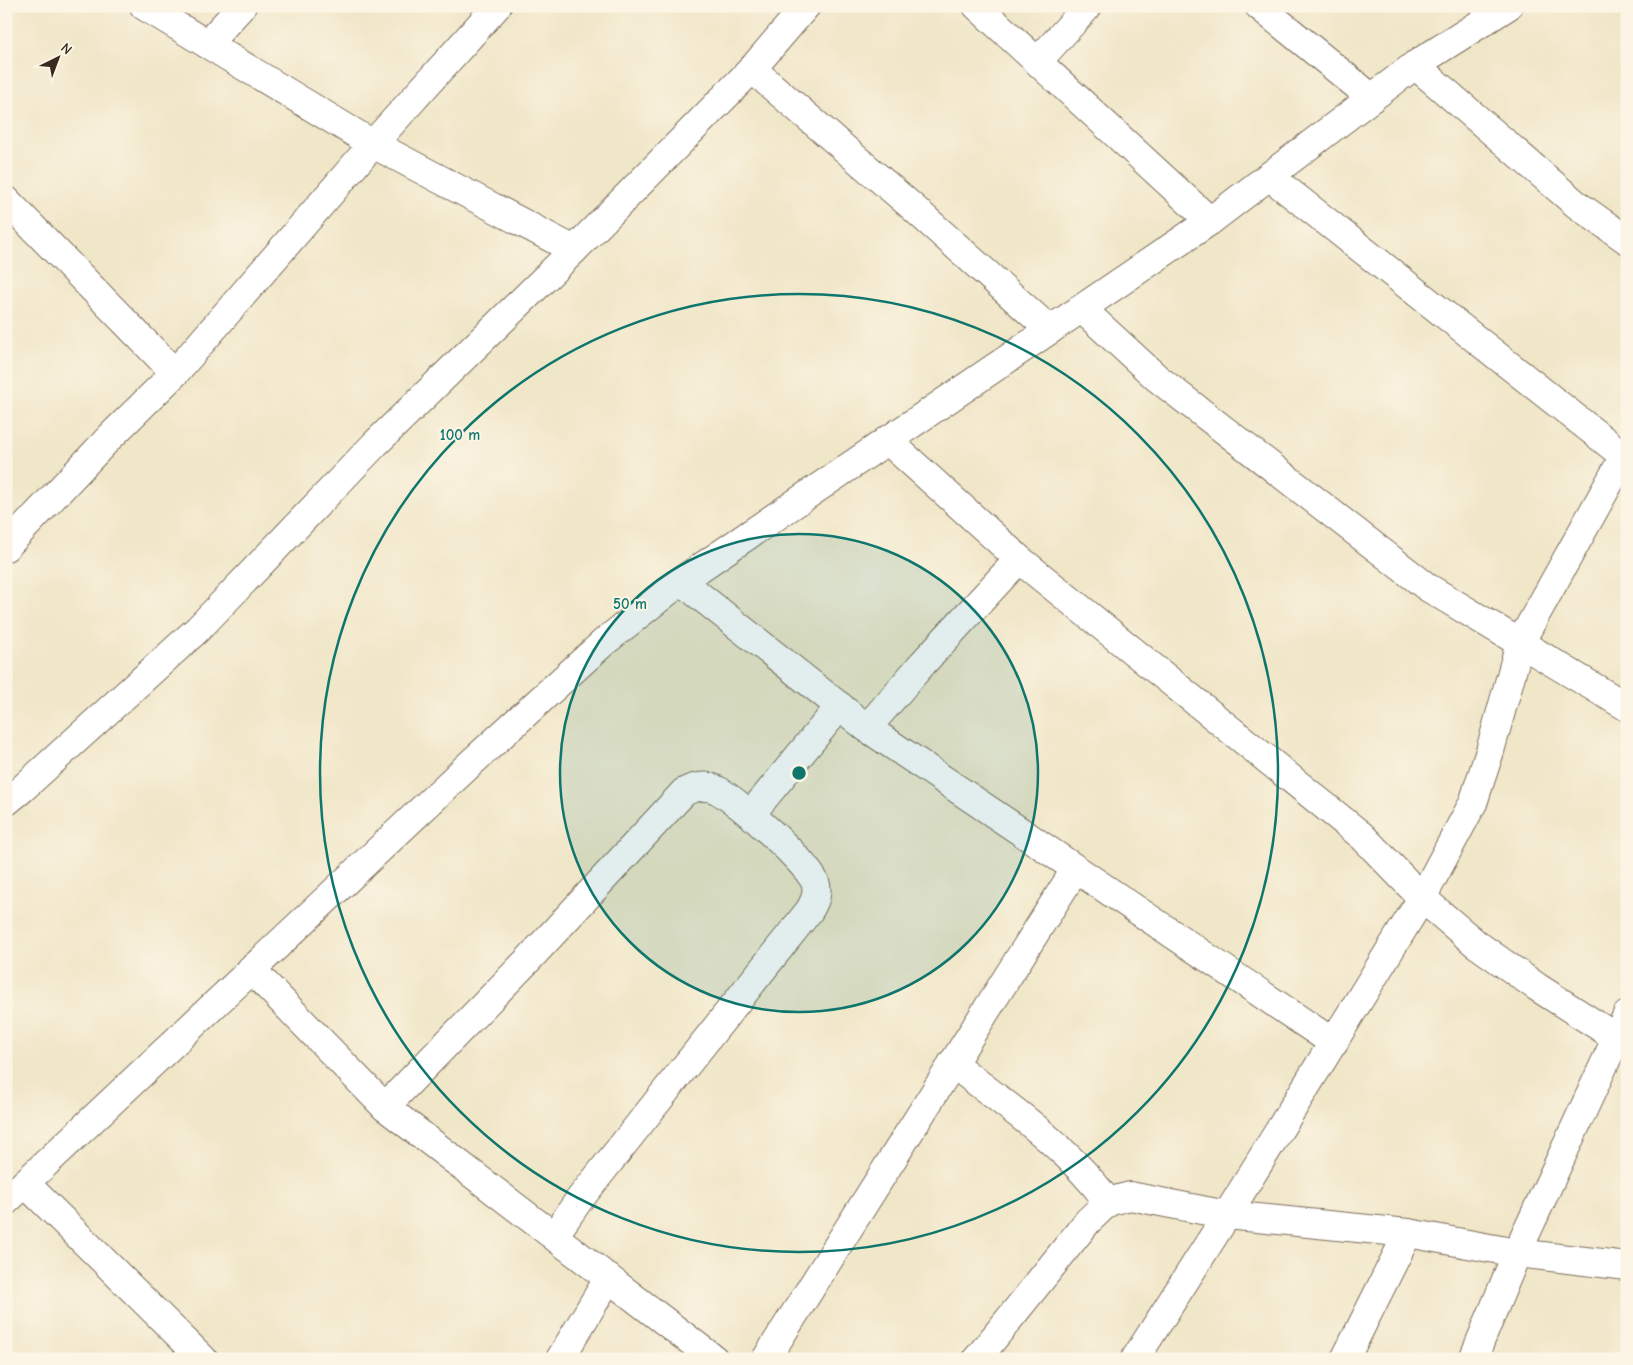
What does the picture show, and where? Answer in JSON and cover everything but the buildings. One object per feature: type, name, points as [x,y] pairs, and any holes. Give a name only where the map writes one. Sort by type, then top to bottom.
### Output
[{"type":"street","points":[[144,6],[373,144],[574,250]]},
{"type":"street","points":[[206,44],[242,6]]},
{"type":"street","points":[[6,547],[110,437],[175,373],[373,144],[497,6]]},
{"type":"street","points":[[6,802],[22,790],[198,628],[375,444],[574,250],[752,69],[806,6]]},
{"type":"street","points":[[977,6],[1210,221]]},
{"type":"street","points":[[1038,61],[1088,6]]},
{"type":"street","points":[[1259,6],[1372,98]]},
{"type":"street","points":[[203,1359],[16,1192],[470,764],[603,643],[680,581],[1210,221],[1415,65],[1508,6]]},
{"type":"street","points":[[1415,65],[1576,204],[1627,240]]},
{"type":"street","points":[[752,69],[902,198],[1050,330]]},
{"type":"street","points":[[1135,1359],[1227,1215],[1422,898],[1473,803],[1490,752],[1520,643],[1625,454],[1269,176]]},
{"type":"street","points":[[6,200],[175,373]]},
{"type":"street","points":[[1082,309],[1157,378],[1427,587],[1627,707]]},
{"type":"street","points":[[888,440],[1019,559],[1362,836],[1422,898],[1474,943],[1537,987],[1622,1027],[1517,1253],[1473,1359]]},
{"type":"street","points":[[867,728],[923,663],[1019,559]]},
{"type":"street","points":[[680,581],[867,728],[1334,1043]]},
{"type":"street","points":[[751,814],[840,706]]},
{"type":"street","points":[[386,1107],[528,960],[684,792],[696,786],[716,789],[751,814],[805,866],[816,884],[816,898],[809,911],[579,1200],[554,1236]]},
{"type":"street","points":[[766,1359],[1075,870]]},
{"type":"street","points":[[251,969],[386,1107],[714,1359]]},
{"type":"street","points":[[952,1063],[1049,1138],[1091,1178],[1108,1202]]},
{"type":"street","points":[[977,1359],[1088,1221],[1108,1202],[1130,1196],[1227,1215],[1408,1234],[1517,1253],[1627,1266]]},
{"type":"street","points":[[1346,1359],[1408,1234]]},
{"type":"street","points":[[560,1359],[608,1279]]}]
